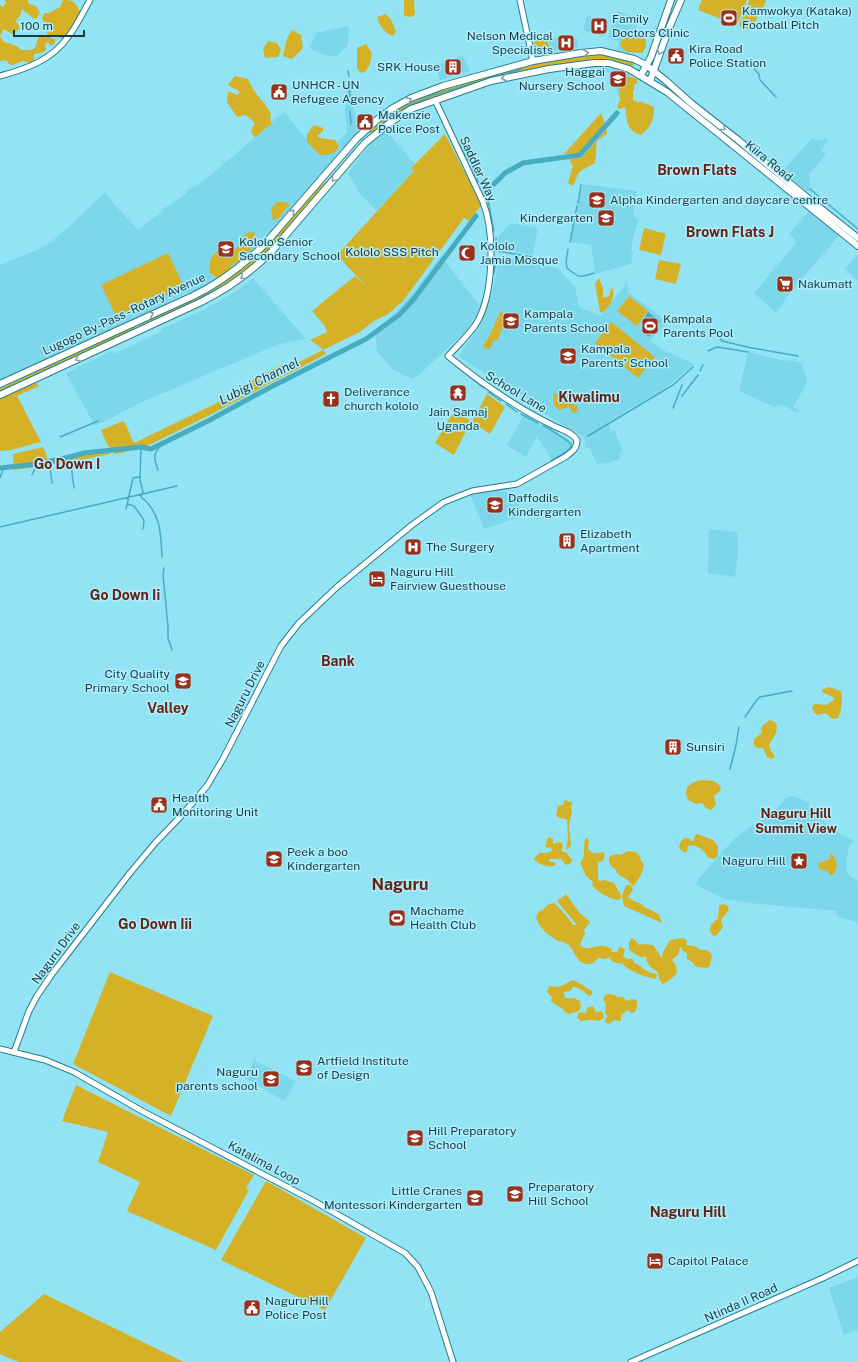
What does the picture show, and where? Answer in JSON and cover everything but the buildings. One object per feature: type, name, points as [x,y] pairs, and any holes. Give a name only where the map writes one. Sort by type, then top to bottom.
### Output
[{"type":"main road","points":[[641,75],[671,0]]},
{"type":"main road","points":[[650,81],[681,0]]},
{"type":"main road","name":"Lugogo By-Pass - Rotary Avenue","points":[[0,384],[199,293],[223,279],[252,257],[264,245],[357,138],[378,119],[393,108],[411,98],[443,86],[533,61],[586,52],[606,52],[638,60],[654,71]]},
{"type":"main road","points":[[571,55],[575,61],[573,66]]},
{"type":"main road","name":"Lugogo By-Pass - Rotary Avenue","points":[[0,395],[218,294],[239,280],[272,250],[365,143],[391,122],[411,109],[491,81],[549,69],[594,63],[609,63],[630,69],[650,81]]},
{"type":"main road","name":"Kiira Road","points":[[654,71],[692,104],[858,238]]},
{"type":"main road","name":"Kiira Road","points":[[650,81],[667,92],[858,246]]},
{"type":"main road","points":[[135,322],[136,327],[140,330]]},
{"type":"street","points":[[0,76],[38,63],[54,52],[69,37],[90,0]]},
{"type":"street","points":[[520,0],[533,61]]},
{"type":"street","name":"Saddler Way","points":[[435,100],[483,202],[489,224],[491,241],[490,274],[482,311],[474,327],[448,356]]},
{"type":"street","name":"School Lane","points":[[448,356],[494,392],[554,426],[577,442]]},
{"type":"street","name":"Naguru Drive","points":[[14,1052],[29,1011],[52,974],[130,873],[207,786],[237,733],[288,635],[309,612],[412,525],[444,502],[472,491],[506,487],[517,484],[565,457],[575,450],[577,442]]},
{"type":"street","name":"Katalima Loop","points":[[0,1049],[45,1060],[74,1072],[142,1111],[312,1200],[406,1253],[418,1267],[431,1292],[453,1362]]},
{"type":"street","name":"Ntinda II Road","points":[[631,1362],[823,1278],[858,1261]]},
{"type":"shaded area","points":[[618,11],[640,18],[627,52],[617,50],[619,42],[608,37]]},
{"type":"shaded area","points":[[587,15],[609,23],[604,37],[583,30]]},
{"type":"shaded area","points":[[349,26],[348,45],[336,57],[322,54],[309,48],[316,33]]},
{"type":"shaded area","points":[[566,35],[578,39],[577,48],[550,51],[547,39]]},
{"type":"shaded area","points":[[463,55],[470,71],[440,80],[435,66]]},
{"type":"shaded area","points":[[603,68],[614,69],[629,75],[633,79],[618,95],[610,73],[605,72]]},
{"type":"shaded area","points":[[351,85],[357,134],[354,139],[344,151],[340,149],[331,163],[263,241],[243,261],[218,278],[191,293],[185,293],[143,316],[0,381],[0,265],[35,251],[51,242],[105,192],[138,230],[163,211],[163,209],[211,175],[284,112],[304,136],[323,155],[347,133],[345,110],[347,86]]},
{"type":"shaded area","points":[[386,131],[415,164],[411,168],[414,171],[377,211],[360,194],[348,173],[369,145]]},
{"type":"shaded area","points":[[824,138],[828,141],[821,150],[826,154],[809,174],[810,189],[808,192],[783,171],[811,139],[822,140]]},
{"type":"shaded area","name":"Kindergarten","points":[[582,184],[637,191],[633,216],[639,220],[633,236],[631,264],[595,274],[591,245],[570,242]]},
{"type":"shaded area","points":[[807,203],[840,228],[838,237],[791,291],[776,313],[754,293],[797,242],[789,234],[808,212]]},
{"type":"shaded area","points":[[511,223],[538,228],[533,255],[498,248],[498,237]]},
{"type":"shaded area","points":[[858,255],[858,281],[845,269]]},
{"type":"shaded area","points":[[441,256],[480,306],[465,332],[420,374],[412,379],[392,369],[377,351],[375,330],[396,312],[417,288]]},
{"type":"shaded area","name":"Kampala Parents' School","points":[[499,258],[519,260],[557,268],[575,286],[579,307],[601,316],[627,282],[628,292],[667,322],[650,341],[667,352],[694,364],[670,385],[608,422],[610,431],[615,430],[619,443],[621,443],[622,453],[620,454],[619,460],[611,461],[611,463],[597,464],[589,447],[584,449],[586,443],[584,437],[540,411],[541,406],[460,358],[460,354],[477,330],[488,306]]},
{"type":"shaded area","points":[[253,278],[306,339],[279,344],[140,403],[95,426],[66,373],[112,351],[114,354],[162,331],[162,329],[205,309],[240,289]]},
{"type":"shaded area","name":"Kampala Parents Pool","points":[[648,312],[660,321],[649,337],[641,331],[647,321],[644,319]]},
{"type":"shaded area","points":[[748,352],[801,363],[807,383],[793,407],[799,410],[798,413],[782,405],[774,407],[739,391]]},
{"type":"shaded area","points":[[524,415],[568,441],[571,444],[569,450],[552,460],[537,436],[526,457],[507,445]]},
{"type":"shaded area","points":[[498,490],[514,494],[523,516],[484,529],[470,494]]},
{"type":"shaded area","points":[[709,529],[737,532],[738,553],[735,577],[708,573]]},
{"type":"shaded area","points":[[791,796],[811,803],[808,805],[822,820],[842,835],[854,840],[849,847],[846,865],[847,872],[850,876],[858,881],[858,923],[836,916],[837,911],[749,903],[724,899],[695,884],[734,839],[775,811],[786,798]]},
{"type":"shaded area","name":"Naguru parents school","points":[[254,1060],[296,1081],[284,1101],[245,1078]]},
{"type":"shaded area","points":[[858,1277],[858,1329],[844,1335],[829,1288]]},
{"type":"green space","points":[[5,0],[28,0],[29,4],[36,6],[40,13],[37,18],[34,19],[22,9],[20,16],[15,21],[19,25],[19,29],[12,34],[4,29],[0,36],[0,5],[3,7],[6,2]]},
{"type":"green space","points":[[63,0],[73,1],[81,12],[78,26],[64,39],[50,36],[51,38],[55,39],[55,43],[53,45],[50,45],[48,42],[45,44],[46,49],[44,52],[34,54],[34,60],[30,63],[23,61],[13,65],[9,64],[6,60],[0,61],[0,36],[4,42],[17,46],[21,50],[30,50],[35,48],[39,36],[41,35],[44,37],[48,34],[44,30],[45,25],[42,18],[45,13],[49,13],[60,7]]},
{"type":"green space","points":[[404,0],[414,0],[415,14],[412,17],[404,16]]},
{"type":"green space","name":"Kamwokya (Kataka) Football Pitch","points":[[702,0],[747,0],[737,25],[698,10]]},
{"type":"green space","points":[[749,0],[766,0],[762,11],[758,14],[753,24],[747,29],[739,25],[746,13]]},
{"type":"green space","points":[[385,14],[391,19],[396,32],[393,36],[385,31],[378,20],[377,17]]},
{"type":"green space","points":[[292,30],[301,35],[303,48],[292,59],[283,56],[287,38]]},
{"type":"green space","points":[[629,31],[635,32],[637,37],[646,39],[646,47],[642,53],[627,52],[621,47],[620,42],[624,39],[624,35]]},
{"type":"green space","points":[[544,37],[547,39],[551,55],[538,55],[534,47],[534,41],[536,39]]},
{"type":"green space","points":[[268,41],[277,43],[281,50],[278,57],[265,58],[263,49]]},
{"type":"green space","points":[[366,44],[372,53],[370,64],[366,71],[361,73],[357,69],[357,48]]},
{"type":"green space","points":[[603,54],[635,62],[633,66],[611,60],[598,60],[539,68],[490,80],[430,99],[409,108],[373,135],[369,131],[404,106],[423,96],[437,91],[517,68],[568,58]]},
{"type":"green space","points":[[235,76],[248,79],[253,89],[271,114],[270,119],[272,124],[255,138],[251,131],[255,123],[246,115],[237,117],[227,102],[228,91],[237,95],[240,92],[228,85]]},
{"type":"green space","points":[[627,76],[637,79],[637,83],[633,86],[635,88],[633,92],[633,100],[654,107],[651,123],[641,135],[630,128],[627,121],[625,107],[619,109],[617,107],[620,100],[619,88],[626,81]]},
{"type":"green space","points":[[601,113],[605,124],[580,153],[564,154]]},
{"type":"green space","points":[[314,125],[323,128],[323,131],[317,136],[320,138],[335,140],[339,146],[334,153],[329,155],[320,155],[307,142],[307,134]]},
{"type":"green space","points":[[607,129],[607,134],[597,141],[595,163],[579,172],[573,186],[568,183],[573,166],[569,159],[582,157]]},
{"type":"green space","name":"Kololo SSS Pitch","points":[[445,134],[481,206],[469,221],[464,218],[403,301],[388,314],[374,321],[360,332],[323,350],[310,340],[327,332],[325,326],[312,311],[355,276],[367,287],[337,255],[414,171],[411,168]]},
{"type":"green space","points":[[357,146],[358,147],[274,245],[247,271],[215,293],[139,326],[139,324],[209,291],[249,263],[278,234],[317,188],[327,181]]},
{"type":"green space","points":[[277,202],[285,202],[290,205],[279,217],[273,220],[271,208]]},
{"type":"green space","points":[[644,228],[666,234],[661,255],[639,250]]},
{"type":"green space","points":[[254,232],[255,240],[252,248],[242,260],[233,264],[229,271],[218,278],[210,273],[210,264],[216,252],[223,246],[234,251],[240,245],[244,235]]},
{"type":"green space","points":[[168,253],[184,287],[117,318],[101,285]]},
{"type":"green space","points":[[659,260],[681,264],[676,284],[655,279]]},
{"type":"green space","points":[[599,278],[603,288],[603,298],[609,296],[611,289],[613,288],[611,302],[608,308],[602,313],[600,312],[595,284]]},
{"type":"green space","points":[[629,296],[648,311],[637,326],[617,311]]},
{"type":"green space","points":[[500,312],[508,315],[497,341],[494,340],[489,350],[483,346],[490,335]]},
{"type":"green space","points":[[611,322],[655,357],[638,378],[595,343]]},
{"type":"green space","points":[[133,326],[137,329],[0,392],[0,389]]},
{"type":"green space","points":[[323,350],[326,354],[143,448],[115,454],[107,444],[101,430],[124,421],[134,443],[250,387],[248,382],[281,365],[284,370],[290,367],[289,362],[293,361],[295,364]]},
{"type":"green space","points":[[36,383],[39,386],[17,396],[41,442],[11,450],[0,451],[0,399]]},
{"type":"green space","points":[[562,393],[568,396],[570,403],[578,407],[578,412],[573,413],[569,407],[559,410],[554,405],[553,394]]},
{"type":"green space","points":[[487,394],[505,407],[490,434],[472,422]]},
{"type":"green space","points":[[454,411],[471,421],[454,455],[435,443]]},
{"type":"green space","points":[[43,447],[48,459],[97,450],[108,451],[110,454],[82,460],[14,470],[13,454]]},
{"type":"green space","points":[[829,687],[841,691],[842,705],[838,718],[832,719],[826,713],[818,715],[814,713],[812,707],[815,704],[826,705],[835,699],[821,690]]},
{"type":"green space","points":[[770,720],[775,722],[777,726],[776,733],[769,745],[775,756],[773,759],[767,757],[763,748],[757,748],[754,745],[754,739],[762,733],[761,729],[763,725]]},
{"type":"green space","points":[[702,780],[714,781],[720,786],[721,790],[714,796],[716,805],[711,810],[706,808],[702,803],[696,804],[688,800],[686,794],[687,787],[694,782]]},
{"type":"green space","points":[[565,799],[568,802],[572,801],[572,811],[569,825],[571,846],[566,850],[568,838],[567,820],[556,816],[558,806],[563,805]]},
{"type":"green space","points":[[697,834],[713,840],[718,846],[718,854],[716,858],[713,859],[708,857],[702,850],[695,846],[688,846],[687,852],[684,852],[679,848],[681,841],[685,838],[690,839],[693,842]]},
{"type":"green space","points":[[548,837],[553,839],[553,844],[560,842],[563,844],[562,852],[566,852],[572,862],[568,865],[561,859],[549,859],[550,862],[554,862],[556,864],[554,866],[548,866],[540,864],[534,859],[539,853],[552,851],[551,847],[547,848],[545,846]]},
{"type":"green space","points":[[587,838],[589,841],[588,849],[591,852],[603,852],[605,855],[603,861],[598,862],[598,879],[600,881],[605,880],[614,883],[621,895],[621,898],[617,900],[603,894],[594,888],[592,885],[593,882],[586,876],[580,863],[584,855],[585,839]]},
{"type":"green space","points":[[628,851],[636,852],[644,864],[637,882],[633,886],[618,874],[609,861],[610,856],[617,854],[620,855]]},
{"type":"green space","points":[[832,854],[836,861],[837,867],[833,875],[830,875],[827,870],[821,870],[818,867],[819,863],[830,859],[830,855]]},
{"type":"green space","points":[[626,885],[631,885],[633,889],[630,895],[627,896],[642,904],[644,907],[659,914],[662,923],[624,906],[622,896]]},
{"type":"green space","points":[[566,894],[579,912],[590,922],[584,930],[585,933],[580,945],[588,948],[598,946],[607,947],[612,949],[611,952],[617,952],[619,947],[621,947],[625,950],[623,956],[627,959],[633,959],[634,963],[638,964],[645,970],[657,974],[656,979],[633,971],[623,964],[613,962],[608,957],[606,959],[599,958],[591,964],[584,963],[578,959],[570,946],[558,941],[544,931],[536,917],[539,911],[543,910],[547,905],[554,903],[573,925],[577,925],[557,901]]},
{"type":"green space","points":[[722,904],[727,905],[729,910],[721,920],[723,927],[717,935],[713,936],[710,931],[711,925],[718,918],[719,906]]},
{"type":"green space","points":[[632,938],[639,945],[653,945],[662,958],[663,952],[670,940],[683,938],[687,941],[686,945],[694,946],[700,950],[710,952],[712,955],[710,966],[707,968],[696,967],[687,959],[687,954],[682,950],[682,947],[680,948],[678,955],[672,960],[676,965],[677,973],[663,984],[659,979],[658,972],[650,966],[646,957],[640,957],[629,950],[629,942]]},
{"type":"green space","points":[[110,972],[213,1016],[171,1116],[73,1064]]},
{"type":"green space","points":[[573,980],[592,991],[592,994],[589,996],[574,986],[570,991],[564,992],[565,998],[574,998],[580,1001],[581,1007],[579,1011],[569,1014],[551,1001],[552,997],[547,992],[549,986],[559,987]]},
{"type":"green space","points":[[610,994],[617,997],[623,997],[626,1001],[633,999],[637,1001],[635,1012],[632,1013],[627,1010],[621,1016],[621,1021],[614,1020],[608,1024],[605,1022],[608,1016],[605,1013],[606,1003],[603,1000],[605,995]]},
{"type":"green space","points":[[593,1006],[596,1012],[602,1011],[604,1017],[600,1021],[581,1021],[577,1018],[578,1013],[586,1013],[587,1008]]},
{"type":"green space","points":[[76,1085],[254,1175],[246,1188],[249,1190],[216,1250],[127,1211],[140,1182],[98,1162],[108,1132],[62,1121]]},
{"type":"green space","points":[[266,1181],[366,1238],[325,1310],[221,1260]]},
{"type":"green space","points":[[44,1294],[184,1362],[18,1362],[0,1354],[0,1332]]},
{"type":"waterway","points":[[755,65],[755,70],[759,74],[760,80],[776,97]]},
{"type":"waterway","points":[[380,125],[408,106],[433,95],[522,69]]},
{"type":"waterway","points":[[348,71],[349,76]]},
{"type":"waterway","points":[[349,81],[350,103]]},
{"type":"waterway","points":[[350,111],[351,124]]},
{"type":"waterway","name":"Lubigi Channel","points":[[494,184],[505,173],[523,163],[580,155],[617,113]]},
{"type":"waterway","points":[[450,125],[454,134]]},
{"type":"waterway","points":[[458,142],[468,160]]},
{"type":"waterway","points":[[471,166],[478,182]]},
{"type":"waterway","points":[[578,203],[581,185]]},
{"type":"waterway","points":[[810,189],[858,229]]},
{"type":"waterway","name":"Lubigi Channel","points":[[483,190],[485,194]]},
{"type":"waterway","name":"Lubigi Channel","points":[[485,194],[488,190]]},
{"type":"waterway","points":[[488,200],[494,231]]},
{"type":"waterway","points":[[570,242],[577,206]]},
{"type":"waterway","name":"Lubigi Channel","points":[[0,468],[37,464],[84,453],[141,447],[151,449],[366,339],[399,315],[413,300],[476,216]]},
{"type":"waterway","points":[[496,238],[497,251],[532,257]]},
{"type":"waterway","points":[[568,249],[566,262],[567,268],[579,276],[594,273]]},
{"type":"waterway","points":[[494,273],[496,260]]},
{"type":"waterway","points":[[200,298],[225,285],[246,270]]},
{"type":"waterway","points":[[720,338],[722,341],[752,348],[798,356]]},
{"type":"waterway","points":[[708,351],[717,347],[748,352]]},
{"type":"waterway","points":[[700,371],[703,365]]},
{"type":"waterway","points":[[456,366],[484,388]]},
{"type":"waterway","points":[[588,436],[673,385],[693,367]]},
{"type":"waterway","points":[[682,396],[698,375]]},
{"type":"waterway","points":[[673,408],[682,385]]},
{"type":"waterway","points":[[488,392],[501,401]]},
{"type":"waterway","points":[[506,404],[517,412]]},
{"type":"waterway","points":[[521,414],[538,423]]},
{"type":"waterway","points":[[60,437],[98,421]]},
{"type":"waterway","points":[[543,425],[571,444],[571,447],[566,452]]},
{"type":"waterway","points":[[158,470],[155,454],[162,444]]},
{"type":"waterway","points":[[141,447],[140,480],[143,492],[141,497],[153,510],[159,524],[162,557]]},
{"type":"waterway","points":[[551,461],[566,452]]},
{"type":"waterway","points":[[70,457],[74,488]]},
{"type":"waterway","points":[[52,483],[50,467],[54,460]]},
{"type":"waterway","points":[[32,475],[37,464]]},
{"type":"waterway","points":[[538,470],[546,464]]},
{"type":"waterway","points":[[0,478],[4,467]]},
{"type":"waterway","points":[[126,509],[133,478],[140,477]]},
{"type":"waterway","points":[[0,527],[177,486]]},
{"type":"waterway","points":[[127,504],[134,506],[142,517],[144,521],[143,529]]},
{"type":"waterway","points":[[164,568],[163,574],[168,638],[172,650]]},
{"type":"waterway","points":[[745,717],[760,697],[792,691]]},
{"type":"waterway","points":[[730,769],[739,727]]},
{"type":"place","name":"Kamwokya (Kataka) Football Pitch","points":[[729,18]]},
{"type":"place","name":"Family Doctors Clinic","points":[[599,26]]},
{"type":"place","name":"Nelson Medical Specialists","points":[[566,43]]},
{"type":"place","name":"Kira Road Police Station","points":[[676,56]]},
{"type":"place","name":"SRK House","points":[[453,67]]},
{"type":"place","name":"Haggai Nursery School","points":[[618,79]]},
{"type":"place","name":"UNHCR - UN Refugee Agency","points":[[279,92]]},
{"type":"place","name":"Makenzie Police Post","points":[[365,122]]},
{"type":"place","name":"Alpha Kindergarten and daycare centre","points":[[597,200]]},
{"type":"place","name":"Kindergarten","points":[[606,218]]},
{"type":"place","name":"Kololo Senior Secondary School","points":[[226,249]]},
{"type":"place","name":"Kololo Jamia Mosque","points":[[467,253]]},
{"type":"place","name":"Nakumatt","points":[[785,284]]},
{"type":"place","name":"Kampala Parents School","points":[[511,321]]},
{"type":"place","name":"Kampala Parents Pool","points":[[650,326]]},
{"type":"place","name":"Kampala Parents' School","points":[[568,356]]},
{"type":"place","name":"Jain Samaj Uganda","points":[[458,393]]},
{"type":"place","name":"Deliverance church kololo","points":[[331,399]]},
{"type":"place","name":"Daffodils Kindergarten","points":[[495,505]]},
{"type":"place","name":"Elizabeth Apartment","points":[[567,541]]},
{"type":"place","name":"The Surgery","points":[[413,547]]},
{"type":"place","name":"Naguru Hill Fairview Guesthouse","points":[[377,579]]},
{"type":"place","name":"City Quality Primary School","points":[[183,681]]},
{"type":"place","name":"Sunsiri","points":[[673,747]]},
{"type":"place","name":"Health Monitoring Unit","points":[[159,805]]},
{"type":"place","name":"Peek a boo Kindergarten","points":[[274,859]]},
{"type":"place","name":"Naguru Hill","points":[[799,861]]},
{"type":"place","name":"Machame Health Club","points":[[397,918]]},
{"type":"place","name":"Artfield Institute of Design","points":[[304,1068]]},
{"type":"place","name":"Naguru parents school","points":[[271,1079]]},
{"type":"place","name":"Hill Preparatory School","points":[[415,1138]]},
{"type":"place","name":"Preparatory Hill School","points":[[515,1194]]},
{"type":"place","name":"Little Cranes Montessori Kindergarten","points":[[475,1198]]},
{"type":"place","name":"Capitol Palace","points":[[655,1261]]},
{"type":"place","name":"Naguru Hill Police Post","points":[[252,1308]]},
{"type":"district","name":"Brown Flats","points":[[697,170]]},
{"type":"district","name":"Brown Flats J","points":[[730,232]]},
{"type":"district","name":"Kiwalimu","points":[[589,397]]},
{"type":"district","name":"Go Down I","points":[[67,464]]},
{"type":"district","name":"Go Down Ii","points":[[125,595]]},
{"type":"district","name":"Bank","points":[[338,661]]},
{"type":"district","name":"Valley","points":[[168,708]]},
{"type":"district","name":"Naguru Hill Summit View","points":[[796,820]]},
{"type":"district","name":"Naguru","points":[[400,884]]},
{"type":"district","name":"Go Down Iii","points":[[155,924]]},
{"type":"district","name":"Naguru Hill","points":[[688,1212]]}]
